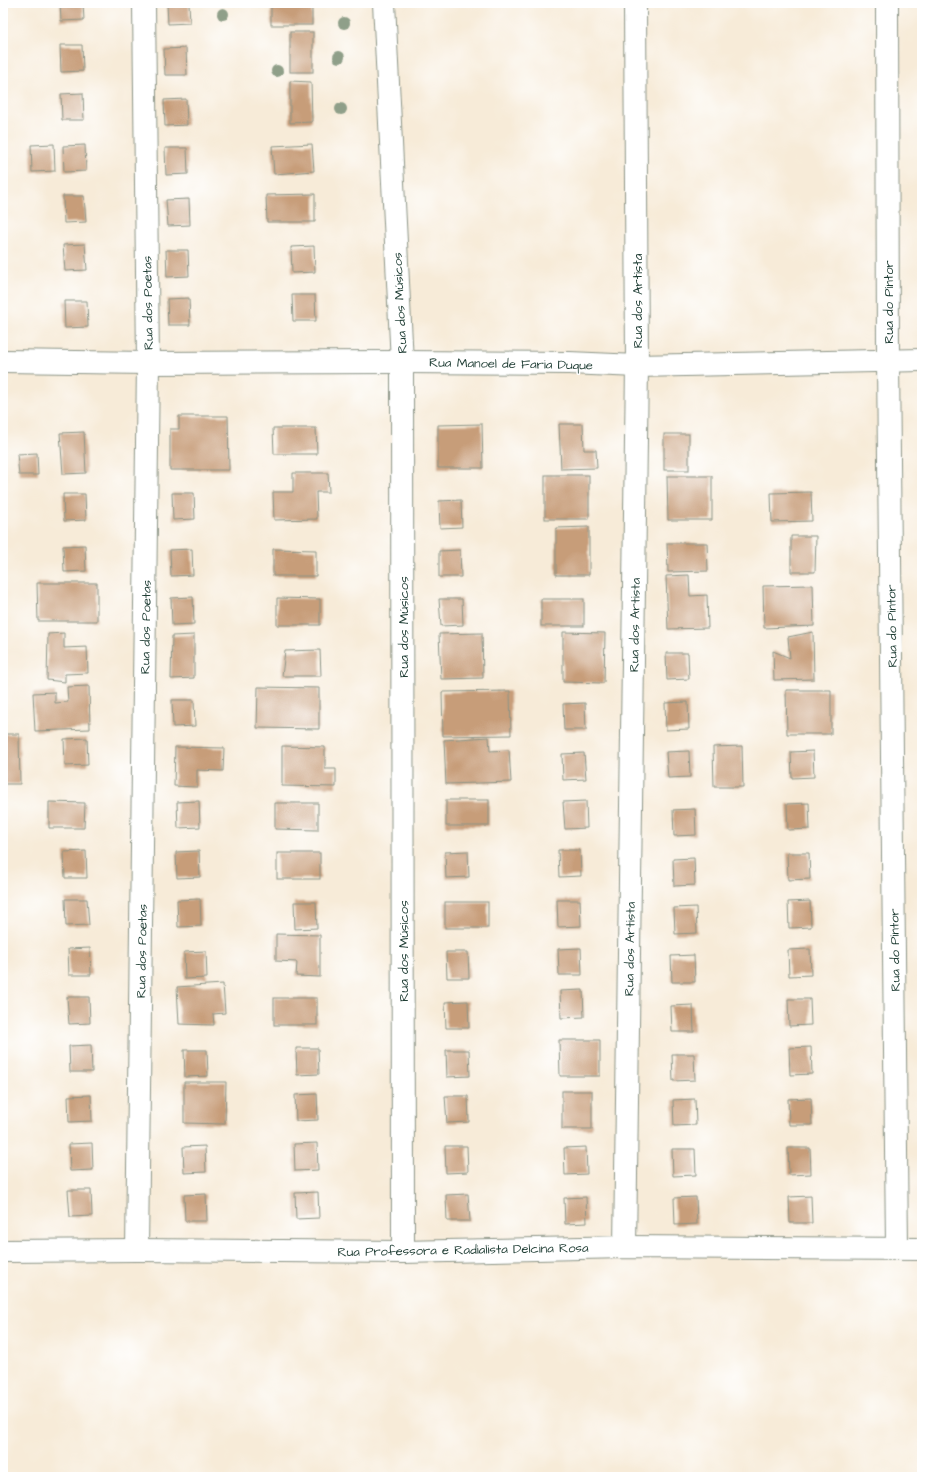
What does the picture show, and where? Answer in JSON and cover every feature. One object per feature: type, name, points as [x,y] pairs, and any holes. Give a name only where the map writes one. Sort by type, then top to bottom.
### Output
[{"type":"street","name":"Rua dos Poetas","points":[[137,1250],[148,363],[144,3]]},
{"type":"street","name":"Rua dos Músicos","points":[[384,3],[402,362],[404,1252]]},
{"type":"street","name":"Rua dos Artista","points":[[625,1247],[637,366],[635,3]]},
{"type":"street","name":"Rua do Pintor","points":[[887,3],[888,361],[897,1248]]},
{"type":"street","name":"Rua Manoel de Faria Duque","points":[[3,361],[148,363],[569,363],[637,366],[922,360]]},
{"type":"street","name":"Rua Professora e Radialista Delcina Rosa","points":[[3,1251],[137,1250],[404,1252],[625,1247],[922,1248]]},
{"type":"building","points":[[60,3],[83,3],[84,20],[61,21]]},
{"type":"building","points":[[167,3],[189,3],[190,23],[168,24]]},
{"type":"building","points":[[271,3],[312,3],[312,25],[271,25]]},
{"type":"building","points":[[290,32],[313,32],[313,72],[290,72]]},
{"type":"building","points":[[60,45],[82,45],[83,71],[61,72]]},
{"type":"building","points":[[186,48],[187,75],[165,75],[164,49]]},
{"type":"building","points":[[290,81],[311,82],[312,122],[290,123]]},
{"type":"building","points":[[83,93],[84,120],[62,120],[61,94]]},
{"type":"building","points":[[186,99],[187,125],[165,126],[164,100]]},
{"type":"building","points":[[54,144],[55,171],[32,172],[31,145]]},
{"type":"building","points":[[312,144],[314,171],[274,174],[272,146]]},
{"type":"building","points":[[85,145],[86,171],[64,172],[63,146]]},
{"type":"building","points":[[165,148],[187,148],[188,174],[166,175]]},
{"type":"building","points":[[315,194],[315,222],[267,222],[266,195]]},
{"type":"building","points":[[63,196],[84,196],[86,222],[64,223]]},
{"type":"building","points":[[189,199],[190,225],[168,226],[166,200]]},
{"type":"building","points":[[85,244],[87,270],[65,271],[63,245]]},
{"type":"building","points":[[314,246],[315,272],[292,273],[291,247]]},
{"type":"building","points":[[166,250],[188,250],[189,276],[167,277]]},
{"type":"building","points":[[292,295],[315,295],[316,321],[293,321]]},
{"type":"building","points":[[189,298],[190,325],[168,325],[167,299]]},
{"type":"building","points":[[64,301],[87,301],[88,327],[65,328]]},
{"type":"building","points":[[179,416],[228,416],[229,470],[170,470],[170,429],[179,429]]},
{"type":"building","points":[[482,424],[483,468],[438,468],[438,425]]},
{"type":"building","points":[[559,424],[583,424],[584,450],[596,450],[597,468],[561,469]]},
{"type":"building","points":[[273,428],[316,428],[317,454],[274,454]]},
{"type":"building","points":[[84,432],[86,473],[63,474],[60,433]]},
{"type":"building","points":[[664,434],[689,434],[689,470],[664,470]]},
{"type":"building","points":[[37,453],[38,475],[19,475],[17,454]]},
{"type":"building","points":[[293,473],[328,473],[329,492],[316,492],[317,519],[274,520],[273,492],[293,492]]},
{"type":"building","points":[[545,475],[589,475],[589,519],[545,519]]},
{"type":"building","points":[[667,476],[712,476],[712,520],[668,520]]},
{"type":"building","points":[[811,492],[812,521],[772,522],[771,493]]},
{"type":"building","points":[[172,493],[194,493],[195,519],[173,520]]},
{"type":"building","points":[[63,494],[85,494],[86,520],[64,521]]},
{"type":"building","points":[[461,500],[462,527],[440,528],[439,501]]},
{"type":"building","points":[[589,527],[589,575],[556,575],[556,528]]},
{"type":"building","points":[[791,536],[816,536],[815,572],[791,572]]},
{"type":"building","points":[[667,543],[707,543],[708,571],[668,572]]},
{"type":"building","points":[[85,545],[86,571],[64,572],[63,546]]},
{"type":"building","points":[[192,549],[193,575],[171,576],[170,550]]},
{"type":"building","points":[[273,549],[316,550],[316,576],[273,576]]},
{"type":"building","points":[[460,550],[461,577],[439,577],[439,551]]},
{"type":"building","points":[[689,575],[690,596],[707,595],[708,628],[668,629],[666,576]]},
{"type":"building","points":[[37,583],[97,583],[97,621],[38,621]]},
{"type":"building","points":[[813,585],[814,626],[764,628],[763,586]]},
{"type":"building","points":[[193,597],[194,624],[172,625],[171,598]]},
{"type":"building","points":[[277,598],[320,599],[320,625],[277,625]]},
{"type":"building","points":[[439,599],[462,599],[463,625],[441,626]]},
{"type":"building","points":[[541,599],[584,599],[584,626],[541,626]]},
{"type":"building","points":[[563,632],[605,633],[604,683],[563,682]]},
{"type":"building","points":[[813,632],[814,679],[774,680],[773,651],[790,658],[788,637]]},
{"type":"building","points":[[64,633],[64,648],[87,647],[88,673],[65,674],[65,682],[47,680],[48,634]]},
{"type":"building","points":[[482,633],[483,678],[441,679],[439,634]]},
{"type":"building","points":[[194,635],[194,678],[171,679],[172,636]]},
{"type":"building","points":[[320,650],[321,676],[282,676],[285,651]]},
{"type":"building","points":[[666,653],[688,653],[689,679],[667,680]]},
{"type":"building","points":[[89,686],[90,729],[35,731],[33,693],[55,692],[55,703],[68,702],[67,687]]},
{"type":"building","points":[[258,687],[319,688],[319,729],[257,728]]},
{"type":"building","points":[[786,690],[831,690],[831,734],[787,734]]},
{"type":"building","points":[[510,691],[511,735],[443,736],[442,692]]},
{"type":"building","points":[[172,700],[194,700],[195,726],[173,727]]},
{"type":"building","points":[[688,702],[689,729],[666,730],[665,703]]},
{"type":"building","points":[[585,703],[586,730],[564,730],[563,704]]},
{"type":"building","points":[[3,734],[19,734],[20,784],[3,784]]},
{"type":"building","points":[[489,737],[490,751],[509,750],[511,782],[446,784],[444,740]]},
{"type":"building","points":[[87,738],[88,765],[65,766],[64,739]]},
{"type":"building","points":[[282,746],[325,747],[325,769],[336,769],[336,787],[282,786]]},
{"type":"building","points":[[742,746],[743,787],[714,787],[713,747]]},
{"type":"building","points":[[175,747],[224,748],[223,771],[197,770],[197,787],[174,786]]},
{"type":"building","points":[[689,751],[690,777],[668,778],[666,752]]},
{"type":"building","points":[[813,751],[814,777],[792,778],[791,752]]},
{"type":"building","points":[[584,753],[586,779],[563,780],[562,754]]},
{"type":"building","points":[[446,800],[489,800],[489,826],[446,826]]},
{"type":"building","points":[[199,801],[200,827],[178,828],[177,802]]},
{"type":"building","points":[[586,801],[587,828],[565,829],[563,802]]},
{"type":"building","points":[[49,802],[85,803],[84,828],[49,828]]},
{"type":"building","points":[[275,803],[318,803],[318,830],[275,829]]},
{"type":"building","points":[[809,803],[810,829],[788,830],[787,804]]},
{"type":"building","points":[[695,809],[696,835],[674,836],[673,810]]},
{"type":"building","points":[[558,850],[580,850],[581,876],[559,877]]},
{"type":"building","points":[[86,851],[87,878],[65,878],[64,852]]},
{"type":"building","points":[[199,851],[200,877],[177,878],[176,852]]},
{"type":"building","points":[[468,851],[469,877],[446,878],[445,852]]},
{"type":"building","points":[[277,853],[320,853],[320,879],[277,879]]},
{"type":"building","points":[[787,853],[809,853],[810,879],[788,880]]},
{"type":"building","points":[[694,858],[695,885],[674,886],[673,859]]},
{"type":"building","points":[[65,899],[87,899],[89,925],[66,926]]},
{"type":"building","points":[[200,899],[201,926],[178,927],[177,900]]},
{"type":"building","points":[[557,900],[580,900],[581,926],[558,927]]},
{"type":"building","points":[[810,901],[811,927],[789,928],[788,902]]},
{"type":"building","points":[[294,902],[316,902],[317,928],[295,929]]},
{"type":"building","points":[[445,902],[488,902],[488,928],[445,928]]},
{"type":"building","points":[[696,907],[697,933],[675,934],[674,908]]},
{"type":"building","points":[[276,934],[320,935],[320,977],[296,976],[297,962],[276,961]]},
{"type":"building","points":[[90,948],[91,975],[69,975],[68,949]]},
{"type":"building","points":[[581,948],[582,975],[559,975],[558,949]]},
{"type":"building","points":[[810,949],[811,975],[789,976],[788,950]]},
{"type":"building","points":[[206,951],[207,978],[185,979],[184,952]]},
{"type":"building","points":[[446,952],[468,952],[469,978],[447,978]]},
{"type":"building","points":[[694,955],[695,982],[672,982],[671,956]]},
{"type":"building","points":[[223,984],[225,1013],[213,1014],[214,1025],[179,1024],[177,987]]},
{"type":"building","points":[[583,990],[584,1017],[561,1018],[560,991]]},
{"type":"building","points":[[67,997],[89,997],[90,1023],[69,1024]]},
{"type":"building","points":[[274,998],[317,998],[317,1025],[274,1025]]},
{"type":"building","points":[[788,999],[810,999],[811,1025],[789,1026]]},
{"type":"building","points":[[468,1001],[469,1028],[446,1028],[445,1002]]},
{"type":"building","points":[[693,1005],[694,1032],[672,1032],[671,1006]]},
{"type":"building","points":[[559,1040],[600,1040],[600,1076],[560,1076]]},
{"type":"building","points":[[91,1045],[92,1072],[70,1072],[69,1046]]},
{"type":"building","points":[[811,1047],[812,1074],[790,1075],[789,1048]]},
{"type":"building","points":[[296,1048],[318,1048],[319,1074],[297,1075]]},
{"type":"building","points":[[184,1050],[207,1050],[208,1076],[185,1077]]},
{"type":"building","points":[[446,1050],[469,1050],[470,1076],[447,1077]]},
{"type":"building","points":[[672,1054],[694,1054],[695,1080],[673,1081]]},
{"type":"building","points":[[184,1082],[226,1082],[225,1124],[184,1123]]},
{"type":"building","points":[[562,1091],[592,1091],[592,1129],[562,1129]]},
{"type":"building","points":[[317,1094],[318,1120],[296,1121],[295,1095]]},
{"type":"building","points":[[91,1095],[92,1121],[69,1122],[68,1096]]},
{"type":"building","points":[[445,1096],[468,1096],[469,1122],[447,1123]]},
{"type":"building","points":[[811,1098],[812,1125],[789,1125],[788,1099]]},
{"type":"building","points":[[695,1099],[696,1125],[674,1126],[673,1100]]},
{"type":"building","points":[[92,1143],[93,1170],[70,1171],[69,1144]]},
{"type":"building","points":[[317,1143],[318,1170],[295,1171],[294,1144]]},
{"type":"building","points":[[205,1146],[206,1172],[184,1173],[183,1147]]},
{"type":"building","points":[[445,1146],[467,1146],[468,1172],[446,1173]]},
{"type":"building","points":[[586,1147],[587,1174],[565,1175],[564,1148]]},
{"type":"building","points":[[788,1148],[810,1148],[811,1174],[789,1175]]},
{"type":"building","points":[[672,1149],[695,1149],[696,1175],[673,1176]]},
{"type":"building","points":[[68,1190],[91,1190],[92,1216],[70,1217]]},
{"type":"building","points":[[318,1192],[319,1218],[296,1219],[295,1193]]},
{"type":"building","points":[[206,1194],[207,1221],[185,1221],[184,1195]]},
{"type":"building","points":[[468,1194],[470,1221],[447,1221],[446,1195]]},
{"type":"building","points":[[811,1196],[812,1223],[790,1223],[789,1197]]},
{"type":"building","points":[[586,1197],[587,1223],[565,1224],[564,1198]]},
{"type":"building","points":[[696,1197],[697,1224],[675,1225],[674,1198]]}]
